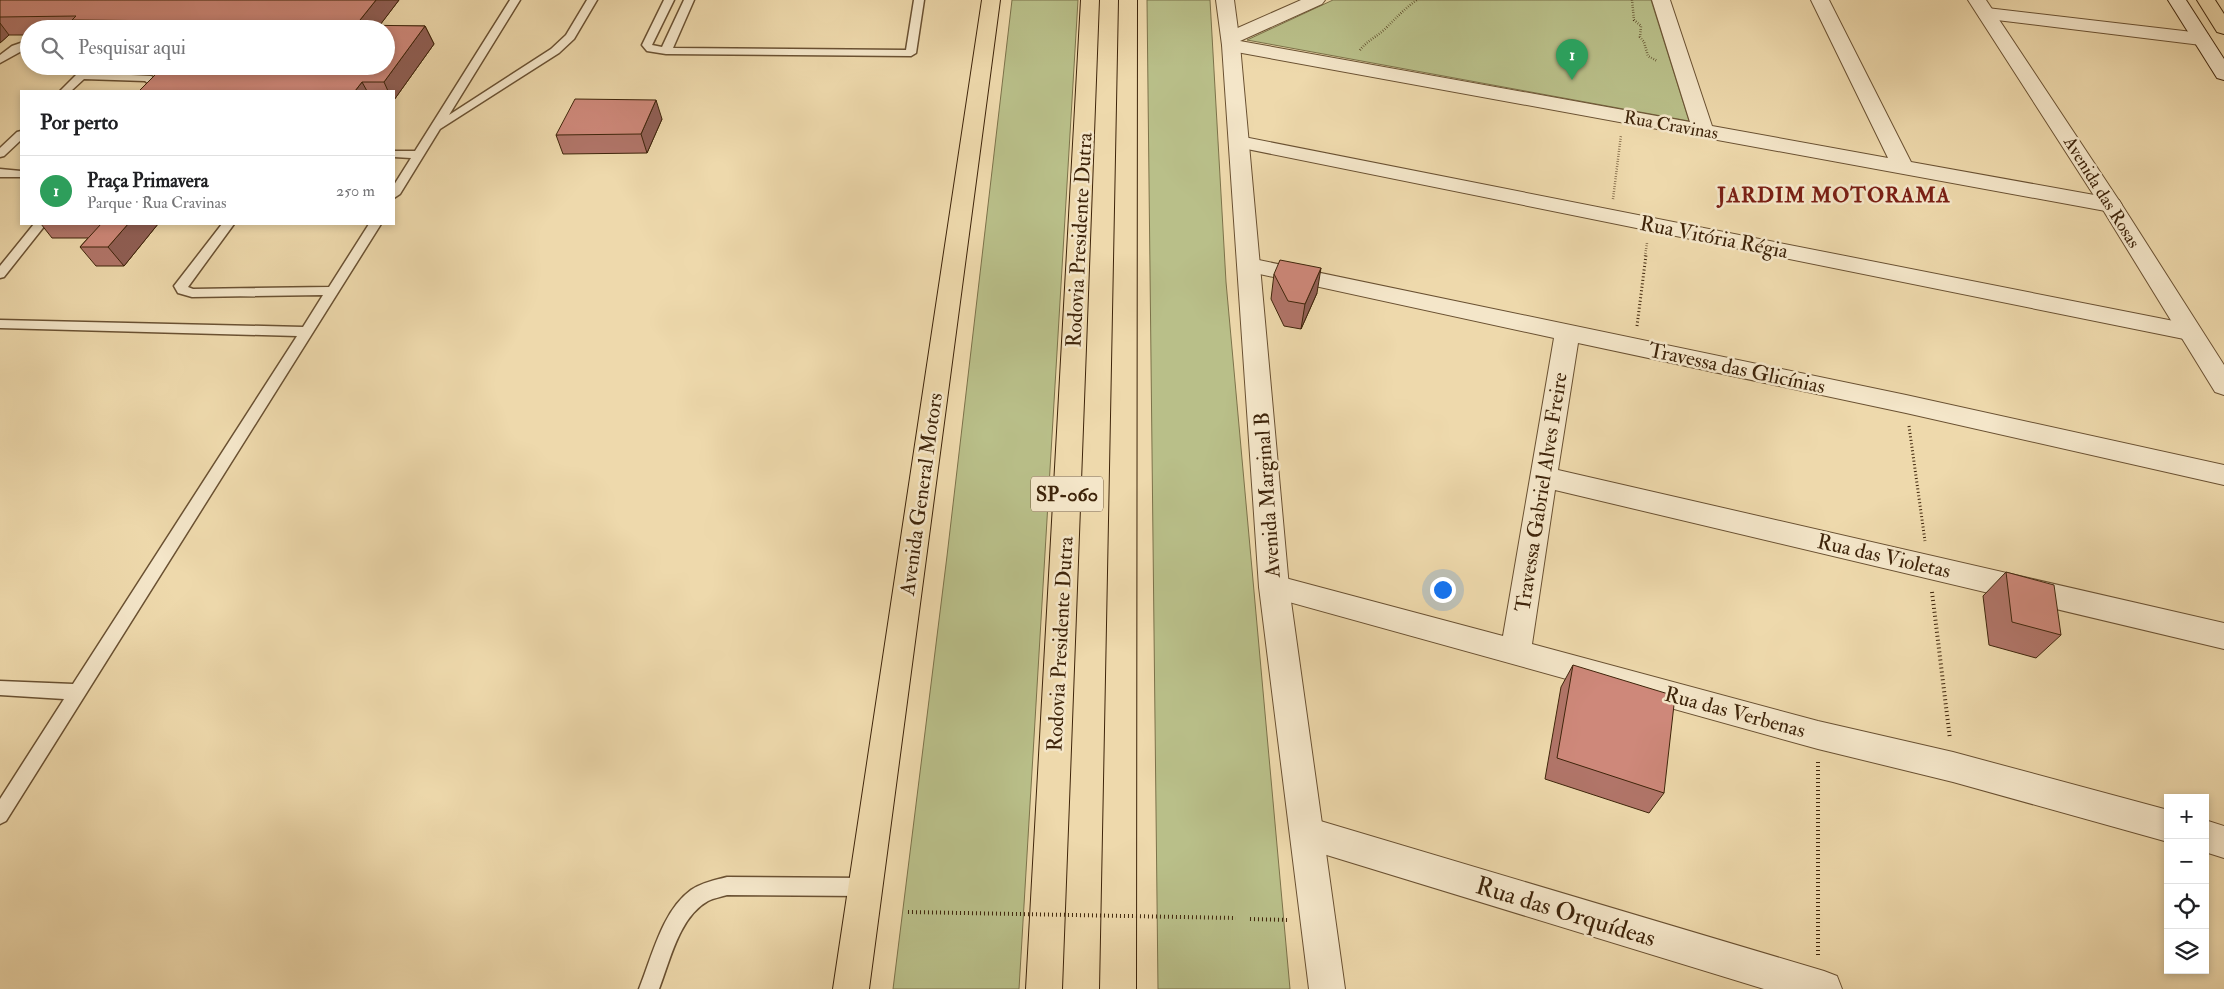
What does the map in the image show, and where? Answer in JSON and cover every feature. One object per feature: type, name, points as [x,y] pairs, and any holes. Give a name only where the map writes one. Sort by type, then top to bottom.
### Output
[{"type":"main road","name":"Avenida General Motors","points":[[850,989],[991,0]]},
{"type":"main road","name":"Rodovia Presidente Dutra","points":[[1044,989],[1090,0]]},
{"type":"main road","name":"Rodovia Presidente Dutra","points":[[1118,989],[1128,0]]},
{"type":"main road","points":[[2206,0],[2224,28]]},
{"type":"street","name":"Avenida Marginal B","points":[[1225,0],[1231,42],[1274,587],[1327,989]]},
{"type":"street","points":[[1231,42],[1316,0]]},
{"type":"street","points":[[1661,0],[1703,130]]},
{"type":"street","points":[[1820,0],[1902,165]]},
{"type":"street","points":[[2177,0],[2224,74]]},
{"type":"street","points":[[1982,7],[2201,39]]},
{"type":"street","name":"Avenida das Rosas","points":[[1982,7],[2111,204],[2224,386]]},
{"type":"street","name":"Rua Cravinas","points":[[1231,42],[1623,116],[2111,204]]},
{"type":"street","name":"Rua Vitória Régia","points":[[1239,142],[2189,332]]},
{"type":"street","name":"Travessa das Glicínias","points":[[1249,265],[1635,346],[2224,475]]},
{"type":"street","name":"Travessa Gabriel Alves Freire","points":[[1516,652],[1567,332]]},
{"type":"street","name":"Rua das Violetas","points":[[1543,477],[2224,636]]},
{"type":"street","name":"Rua das Verbenas","points":[[1274,587],[1818,735],[1954,767],[2164,825]]},
{"type":"street","name":"Rua das Orquídeas","points":[[1307,833],[1821,988]]},
{"type":"street","points":[[2209,837],[2224,842]]},
{"type":"lane","points":[[395,192],[515,0]]},
{"type":"lane","points":[[435,128],[555,51],[570,37],[592,0]]},
{"type":"lane","points":[[670,0],[647,45],[651,49],[666,51],[911,53],[919,0]]},
{"type":"lane","points":[[666,51],[689,0]]},
{"type":"lane","points":[[0,60],[20,46]]},
{"type":"lane","points":[[66,90],[81,76],[147,78],[154,81],[155,85],[152,90]]},
{"type":"lane","points":[[0,154],[20,135]]},
{"type":"lane","points":[[395,154],[418,155]]},
{"type":"lane","points":[[0,173],[20,174]]},
{"type":"lane","points":[[0,274],[39,225]]},
{"type":"lane","points":[[227,225],[180,286],[183,290],[192,293],[332,291]]},
{"type":"lane","points":[[3,805],[78,692],[373,225]]},
{"type":"lane","points":[[0,324],[306,332]]},
{"type":"lane","points":[[0,688],[78,692]]},
{"type":"lane","points":[[649,989],[678,919],[694,899],[708,891],[728,886],[865,887]]},
{"type":"path","points":[[1360,52],[1366,42],[1383,31],[1401,11],[1416,0]]},
{"type":"path","points":[[1632,0],[1634,20],[1641,26],[1640,37],[1644,42],[1648,56],[1660,63]]},
{"type":"path","points":[[1611,217],[1623,116]]},
{"type":"path","points":[[1635,346],[1649,224]]},
{"type":"path","points":[[1818,735],[1821,988]]},
{"type":"path","points":[[908,912],[1236,918]]},
{"type":"path","points":[[1250,919],[1295,920]]},
{"type":"green space","points":[[1012,0],[1078,0],[1019,989],[893,989],[947,556]]},
{"type":"green space","points":[[1147,0],[1210,0],[1226,282],[1290,989],[1158,989]]},
{"type":"green space","points":[[1333,0],[1651,0],[1689,121],[1247,40]]},
{"type":"building","points":[[0,0],[376,0],[360,20],[72,20],[76,16],[0,17]]},
{"type":"building","points":[[395,26],[425,26],[395,67]]},
{"type":"building","points":[[155,75],[389,75],[384,82],[362,82],[356,90],[140,90]]},
{"type":"building","points":[[575,99],[656,100],[641,134],[556,135]]},
{"type":"building","points":[[100,225],[127,225],[108,247],[80,247]]},
{"type":"building","points":[[1280,260],[1321,268],[1305,304],[1288,301],[1274,274]]},
{"type":"building","points":[[2006,572],[2054,585],[2061,635],[2012,622]]},
{"type":"building","points":[[1573,665],[1675,696],[1664,793],[1557,758]]},
{"type":"place","name":"Praça Primavera","points":[[1572,80]]},
{"type":"district","name":"JARDIM MOTORAMA","points":[[1834,195]]}]
